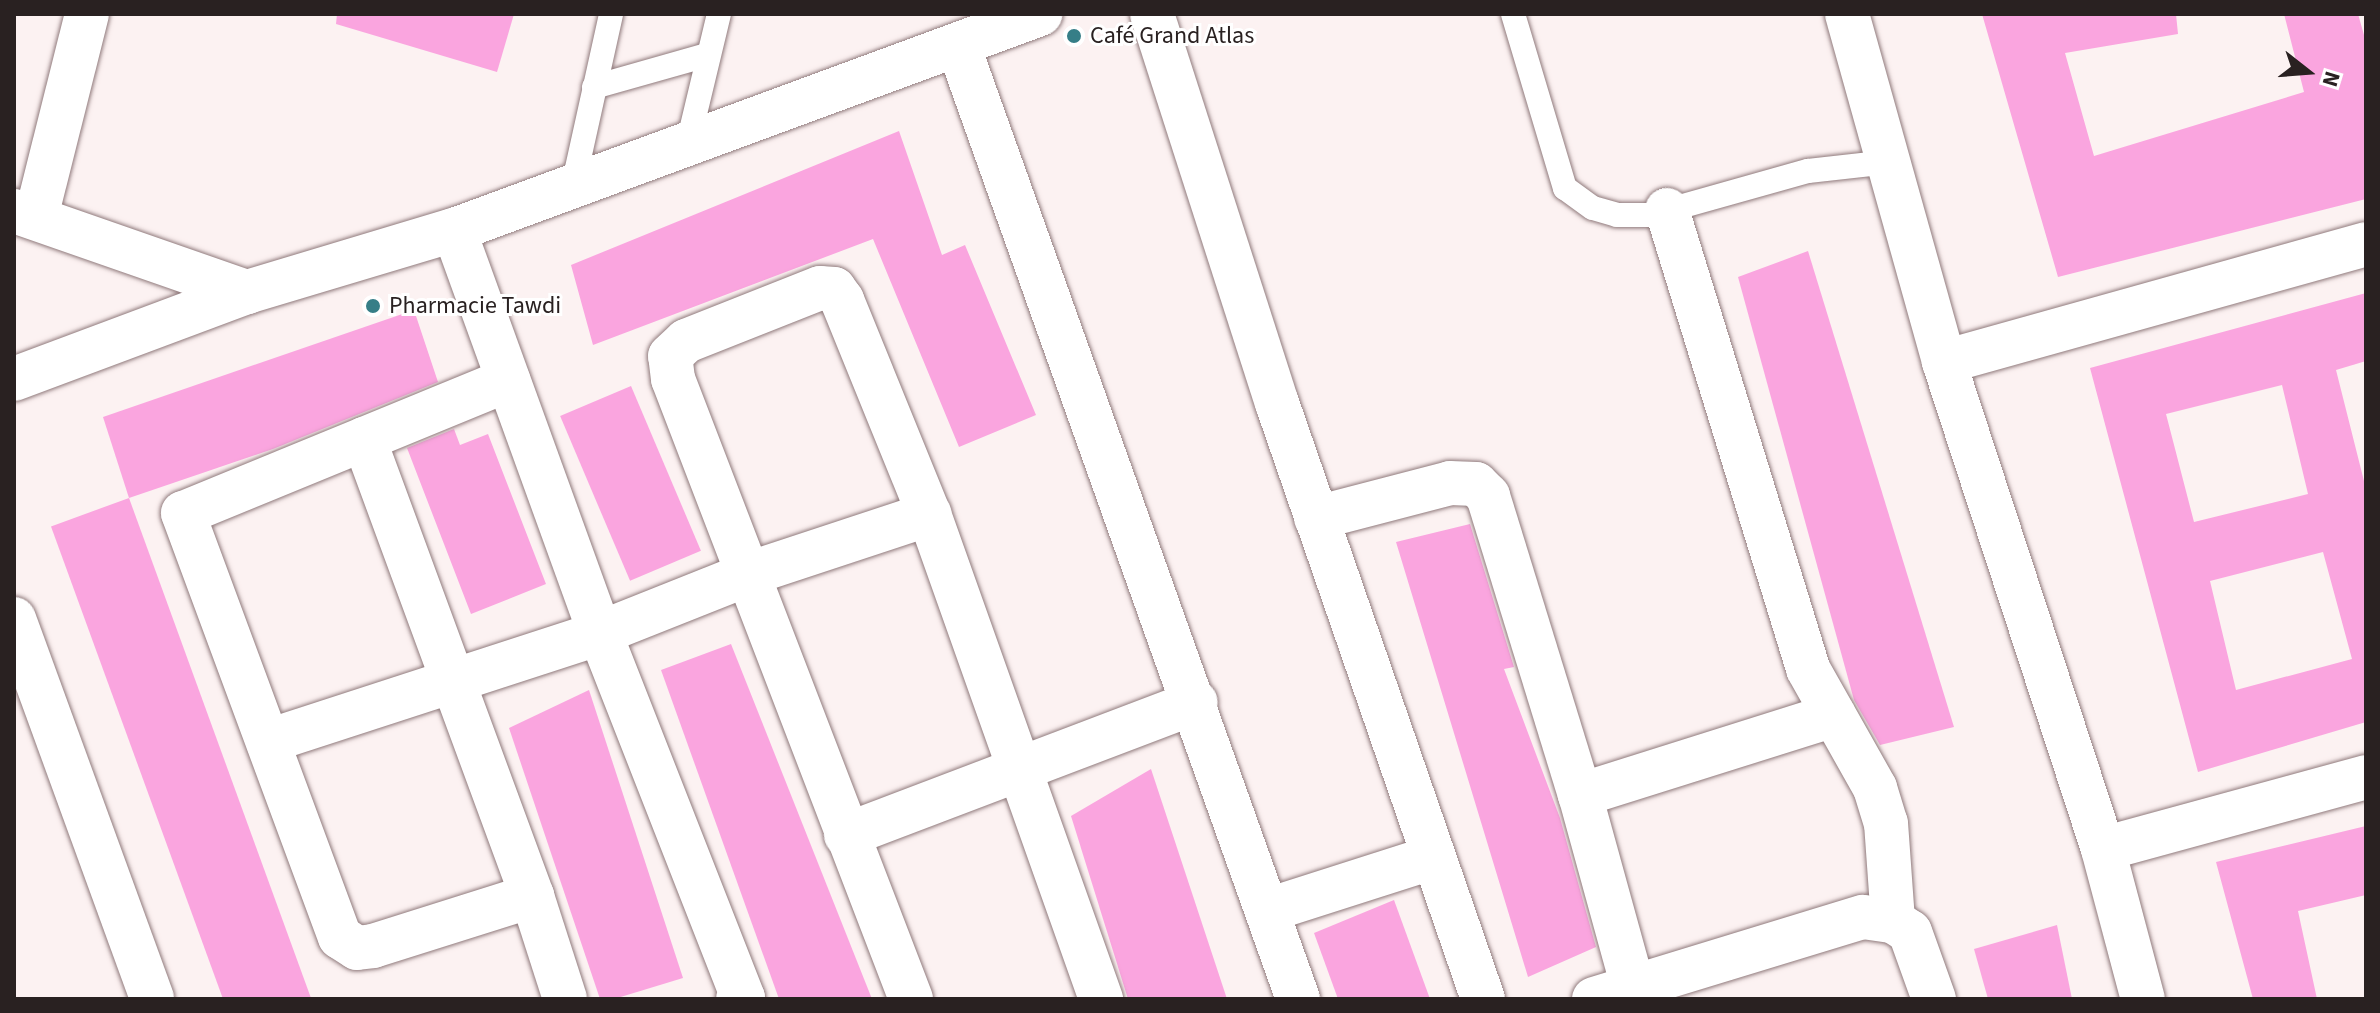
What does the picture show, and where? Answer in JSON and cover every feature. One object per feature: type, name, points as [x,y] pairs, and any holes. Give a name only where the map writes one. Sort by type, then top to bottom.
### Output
[{"type":"street","points":[[87,14],[25,214],[247,292]]},
{"type":"street","points":[[14,379],[247,292],[454,230],[976,31],[1040,14]]},
{"type":"street","points":[[1152,14],[1316,518],[1431,858],[1483,999]]},
{"type":"street","points":[[1847,14],[1944,362],[2103,849],[2143,999]]},
{"type":"street","points":[[976,31],[1196,702],[1298,999]]},
{"type":"street","points":[[1667,210],[1791,622],[1808,669],[1875,788],[1886,823],[1893,921]]},
{"type":"street","points":[[454,230],[600,633],[742,999]]},
{"type":"street","points":[[1944,362],[2366,244]]},
{"type":"street","points":[[911,999],[846,835],[751,573],[673,379],[670,356],[686,341],[820,288],[834,289],[842,300],[929,514],[1101,999]]},
{"type":"street","points":[[508,380],[183,513],[340,937],[357,948],[532,896]]},
{"type":"street","points":[[364,439],[532,896],[565,999]]},
{"type":"street","points":[[1316,518],[1450,483],[1476,484],[1488,496],[1580,795],[1613,993],[1859,918],[1893,921],[1910,932],[1934,999]]},
{"type":"street","points":[[268,741],[450,679],[600,633],[751,573],[929,514]]},
{"type":"street","points":[[14,619],[152,999]]},
{"type":"street","points":[[846,835],[1019,772],[1196,702]]},
{"type":"street","points":[[1580,795],[1834,715]]},
{"type":"street","points":[[2103,849],[2366,777]]},
{"type":"street","points":[[1268,910],[1431,858]]},
{"type":"lane","points":[[573,186],[611,14]]},
{"type":"lane","points":[[688,143],[719,14]]},
{"type":"lane","points":[[1513,14],[1565,188],[1593,208],[1617,215],[1667,210],[1808,171],[1888,162]]},
{"type":"lane","points":[[594,87],[707,55]]},
{"type":"building","points":[[337,14],[514,14],[497,72],[336,24]]},
{"type":"building","points":[[1982,14],[2176,14],[2178,34],[2065,53],[2094,156],[2304,92],[2284,14],[2358,14],[2366,42],[2366,199],[2058,277]]},
{"type":"building","points":[[899,131],[942,255],[965,245],[1036,415],[959,447],[873,239],[593,345],[571,265]]},
{"type":"building","points":[[1808,251],[1954,727],[1880,745],[1854,700],[1738,277]]},
{"type":"building","points":[[2366,293],[2366,361],[2336,370],[2366,489],[2366,722],[2198,772],[2090,368]],"holes":[[[2282,385],[2308,494],[2194,522],[2166,414]],[[2323,552],[2352,659],[2236,690],[2210,581]]]},
{"type":"building","points":[[414,310],[438,382],[273,449],[129,498],[103,417]]},
{"type":"building","points":[[631,386],[701,551],[630,581],[560,416]]},
{"type":"building","points":[[454,429],[460,445],[488,434],[546,584],[471,614],[407,448]]},
{"type":"building","points":[[129,498],[311,998],[223,999],[51,526]]},
{"type":"building","points":[[1470,524],[1514,667],[1504,669],[1560,818],[1596,947],[1528,977],[1396,542]]},
{"type":"building","points":[[731,644],[872,999],[779,999],[661,670]]},
{"type":"building","points":[[589,690],[683,978],[614,999],[600,999],[509,728]]},
{"type":"building","points":[[1151,769],[1227,999],[1128,999],[1071,816]]},
{"type":"building","points":[[2366,826],[2366,895],[2298,911],[2317,999],[2253,999],[2216,862]]},
{"type":"building","points":[[1394,900],[1430,999],[1338,999],[1314,933]]},
{"type":"building","points":[[2057,925],[2072,999],[1988,999],[1974,949]]},
{"type":"place","name":"Café Grand Atlas","points":[[1074,36]]},
{"type":"place","name":"Pharmacie Tawdi","points":[[373,306]]}]
